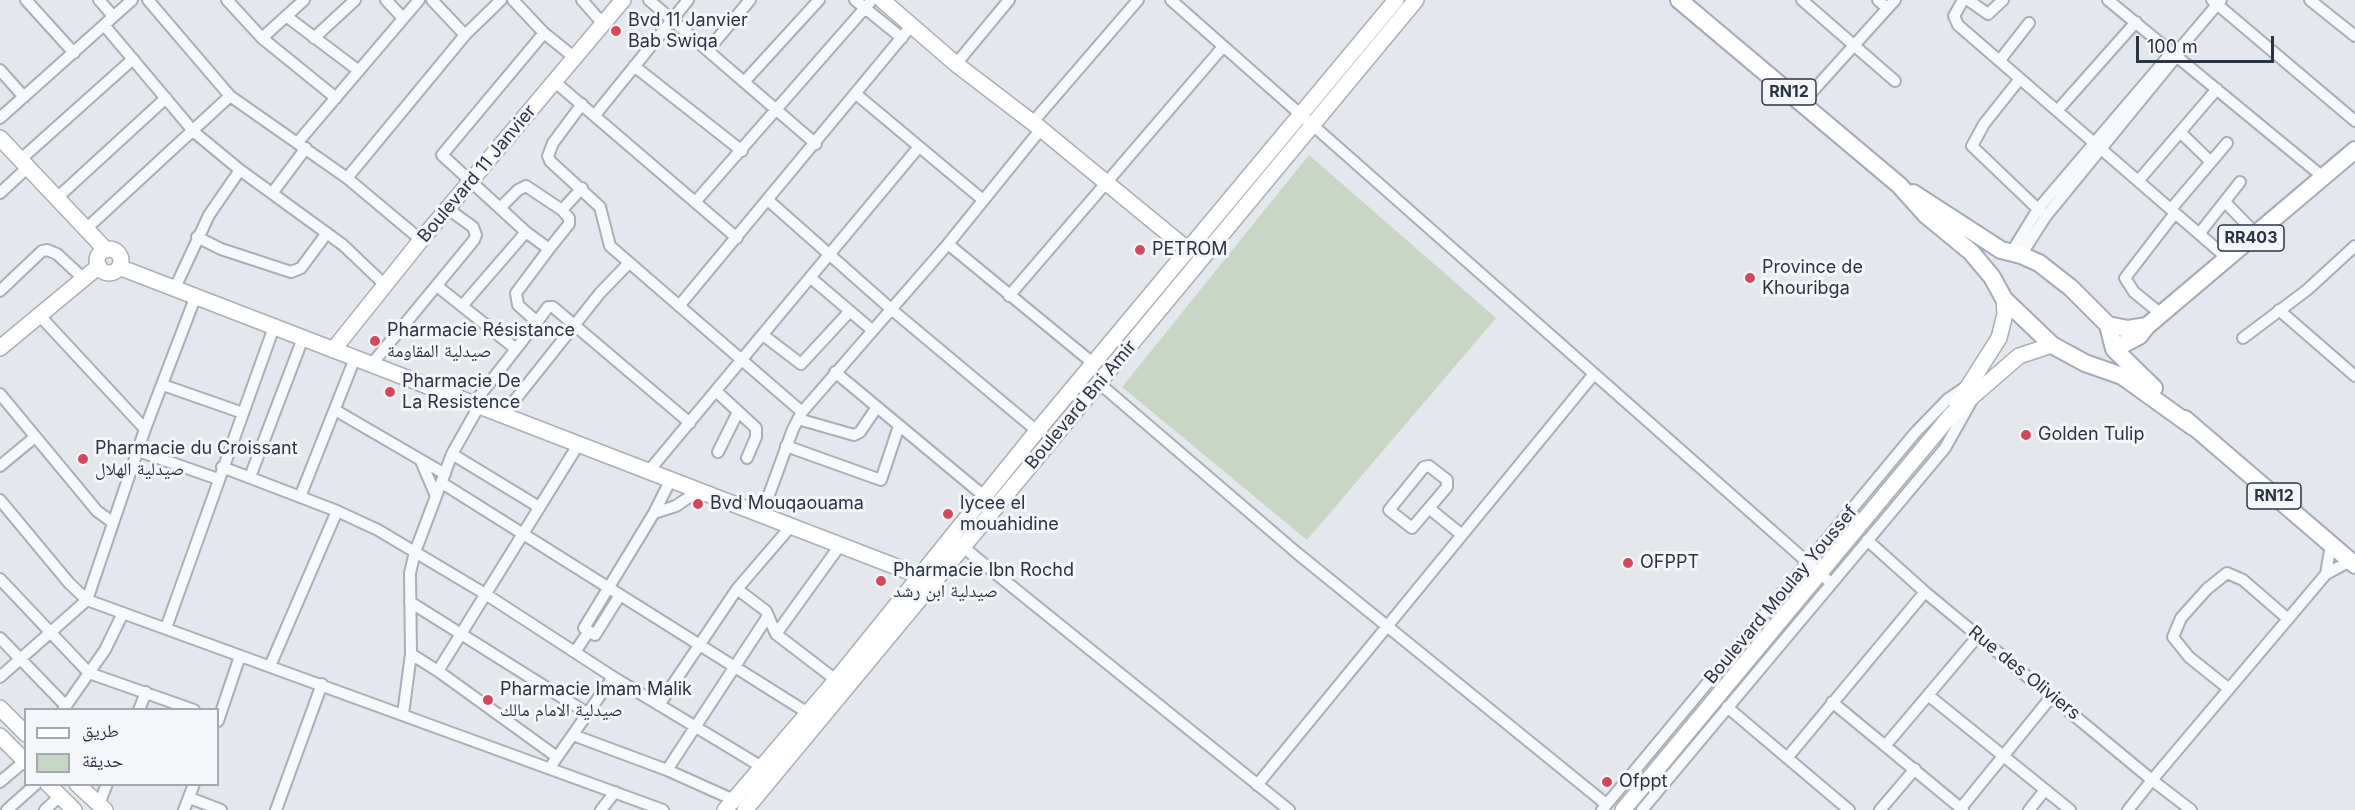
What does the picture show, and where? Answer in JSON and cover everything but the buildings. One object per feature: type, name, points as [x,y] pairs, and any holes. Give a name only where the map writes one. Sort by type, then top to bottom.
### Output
[{"type":"main road","name":"Boulevard 11 Janvier","points":[[333,350],[623,0]]},
{"type":"main road","name":"Boulevard Bni Amir","points":[[956,542],[984,496],[1396,0]]},
{"type":"main road","name":"Boulevard Bni Amir","points":[[735,807],[956,542],[1100,384],[1416,0]]},
{"type":"main road","name":"RN12","points":[[1679,0],[1899,185],[1926,215],[1971,252],[1992,277],[2004,298],[2052,345],[2085,363],[2122,376],[2193,427],[2353,563]]},
{"type":"main road","points":[[888,2],[956,64],[1187,249]]},
{"type":"main road","points":[[0,138],[106,250]]},
{"type":"main road","name":"RR403","points":[[2114,347],[2133,340],[2355,151]]},
{"type":"main road","name":"RN12","points":[[1899,185],[2014,253],[2038,263],[2071,288],[2108,325],[2114,347],[2193,427]]},
{"type":"main road","points":[[0,348],[99,266],[99,256],[106,250],[114,250],[120,255],[119,267]]},
{"type":"main road","points":[[1992,277],[2001,260],[2014,253]]},
{"type":"main road","points":[[99,266],[109,272],[119,267],[927,579]]},
{"type":"main road","points":[[1971,389],[1999,338],[2005,314],[2004,298]]},
{"type":"main road","points":[[2108,325],[2128,329],[2147,326]]},
{"type":"main road","points":[[1971,389],[2019,356],[2052,345]]},
{"type":"main road","points":[[2095,365],[2114,347]]},
{"type":"main road","name":"Boulevard Moulay Youssef","points":[[1623,810],[1869,513],[1921,438],[1951,415],[1971,389]]},
{"type":"main road","name":"Boulevard Bni Amir","points":[[735,807],[762,766],[927,579]]},
{"type":"main road","points":[[0,708],[24,732]]},
{"type":"main road","points":[[0,736],[24,760]]},
{"type":"main road","points":[[50,786],[74,810]]},
{"type":"main road","points":[[79,786],[102,807]]},
{"type":"street","points":[[26,0],[74,53]]},
{"type":"street","points":[[99,0],[113,16]]},
{"type":"street","points":[[0,118],[132,0]]},
{"type":"street","points":[[148,0],[230,96],[347,178],[422,240]]},
{"type":"street","points":[[227,0],[262,38],[336,98]]},
{"type":"street","points":[[262,38],[304,0]]},
{"type":"street","points":[[314,38],[355,0]]},
{"type":"street","points":[[387,0],[402,17]]},
{"type":"street","points":[[273,192],[302,145],[336,98],[402,17],[419,0]]},
{"type":"street","points":[[432,0],[465,35]]},
{"type":"street","points":[[347,178],[465,35],[501,0]]},
{"type":"street","points":[[513,0],[544,33],[575,58]]},
{"type":"street","points":[[582,0],[603,24]]},
{"type":"street","points":[[649,0],[779,109],[816,144]]},
{"type":"street","points":[[595,115],[688,0]]},
{"type":"street","points":[[708,50],[750,0]]},
{"type":"street","points":[[744,82],[819,0]]},
{"type":"street","points":[[855,0],[869,4],[902,38]]},
{"type":"street","points":[[956,64],[1009,0]]},
{"type":"street","points":[[762,514],[786,446],[800,416],[835,372],[984,200],[1036,126],[1138,0]]},
{"type":"street","points":[[1171,0],[1222,48],[1819,573]]},
{"type":"street","points":[[1802,0],[1895,81]]},
{"type":"street","points":[[1802,103],[1891,4],[1878,0]]},
{"type":"street","points":[[1963,0],[1954,19],[2019,80],[2139,180],[2227,258]]},
{"type":"street","points":[[1968,0],[1988,15],[2003,0]]},
{"type":"street","points":[[2108,0],[2177,52],[2217,89],[2323,177]]},
{"type":"street","points":[[2310,0],[2355,36]]},
{"type":"street","points":[[2014,253],[2042,213],[2177,52],[2216,1],[2355,121]]},
{"type":"street","points":[[696,201],[869,4]]},
{"type":"street","points":[[286,16],[359,71]]},
{"type":"street","points":[[2057,111],[2136,22]]},
{"type":"street","points":[[2000,60],[2029,23]]},
{"type":"street","points":[[104,25],[194,132],[240,170],[327,233],[386,285]]},
{"type":"street","points":[[679,306],[769,201],[912,26]]},
{"type":"street","points":[[544,33],[442,155],[526,232],[549,249]]},
{"type":"street","points":[[1009,296],[1104,182],[1222,48]]},
{"type":"street","points":[[0,193],[24,164],[133,59]]},
{"type":"street","points":[[634,66],[742,151]]},
{"type":"street","points":[[0,70],[24,97]]},
{"type":"street","points":[[2019,80],[1980,130],[1972,146],[2042,213]]},
{"type":"street","points":[[555,82],[737,238]]},
{"type":"street","points":[[2139,180],[2217,89]]},
{"type":"street","points":[[856,94],[918,148],[984,200]]},
{"type":"street","points":[[87,228],[194,132],[230,96]]},
{"type":"street","points":[[58,197],[166,98]]},
{"type":"street","points":[[582,104],[553,143],[548,156],[550,161],[600,207],[610,246],[628,264],[743,360],[800,416],[854,435],[860,432],[877,407]]},
{"type":"street","points":[[2180,132],[2211,162]]},
{"type":"street","points":[[2161,314],[2134,292],[2125,278],[2173,211],[2227,143]]},
{"type":"street","points":[[648,472],[918,148]]},
{"type":"street","points":[[174,290],[209,214],[240,170]]},
{"type":"street","points":[[2199,234],[2240,182]]},
{"type":"street","points":[[501,207],[518,190],[526,186],[562,210],[569,218],[569,224],[516,293],[518,305],[537,322]]},
{"type":"street","points":[[562,210],[582,188]]},
{"type":"street","points":[[769,201],[891,309],[1037,431]]},
{"type":"street","points":[[2225,202],[2256,234]]},
{"type":"street","points":[[370,364],[437,286],[476,236],[473,228],[448,209]]},
{"type":"street","points":[[462,306],[526,232]]},
{"type":"street","points":[[197,237],[221,249],[291,272],[301,268],[327,233]]},
{"type":"street","points":[[948,244],[1094,364]]},
{"type":"street","points":[[2243,338],[2307,291],[2355,246]]},
{"type":"street","points":[[0,291],[42,251],[47,250],[57,254],[84,279]]},
{"type":"street","points":[[503,415],[574,324],[628,264]]},
{"type":"street","points":[[811,279],[872,330]]},
{"type":"street","points":[[437,286],[516,350]]},
{"type":"street","points":[[0,677],[87,600],[145,429],[195,298]]},
{"type":"street","points":[[403,714],[411,654],[411,573],[415,552],[452,454],[476,405],[550,307],[574,324],[690,423]]},
{"type":"street","points":[[2279,310],[2355,376]]},
{"type":"street","points":[[763,335],[801,364],[850,311]]},
{"type":"street","points":[[40,316],[145,429]]},
{"type":"street","points":[[166,628],[274,327]]},
{"type":"street","points":[[249,477],[303,338]]},
{"type":"street","points":[[300,496],[355,358]]},
{"type":"street","points":[[835,372],[984,496]]},
{"type":"street","points":[[1257,785],[1594,374]]},
{"type":"street","points":[[1100,384],[1297,554],[1387,625],[1604,807]]},
{"type":"street","points":[[163,385],[243,413]]},
{"type":"street","name":"Boulevard Moulay Youssef","points":[[1642,810],[1727,708],[1819,573],[1948,399],[1971,389]]},
{"type":"street","name":"Boulevard Moulay Youssef","points":[[1604,807],[1819,573],[1867,540],[1945,448],[1971,389]]},
{"type":"street","points":[[717,392],[758,432],[747,458]]},
{"type":"street","points":[[0,394],[97,512],[112,522]]},
{"type":"street","points":[[335,410],[421,461],[523,533],[808,713]]},
{"type":"street","points":[[718,452],[738,412]]},
{"type":"street","points":[[786,446],[881,480],[900,426]]},
{"type":"street","points":[[0,466],[35,437]]},
{"type":"street","points":[[438,671],[578,445]]},
{"type":"street","points":[[138,451],[218,479]]},
{"type":"street","points":[[452,454],[538,507]]},
{"type":"street","points":[[421,461],[436,496]]},
{"type":"street","points":[[1429,466],[1448,483],[1430,509],[1412,528],[1389,510],[1424,467],[1429,466]]},
{"type":"street","points":[[222,467],[300,496],[378,530],[487,595],[659,705],[762,766]]},
{"type":"street","points":[[620,595],[595,635],[584,628],[654,513],[670,481]]},
{"type":"street","points":[[654,513],[676,506],[698,491]]},
{"type":"street","points":[[0,500],[69,583],[87,600],[663,810]]},
{"type":"street","points":[[1430,509],[1462,535]]},
{"type":"street","points":[[270,666],[337,512]]},
{"type":"street","points":[[1869,513],[1881,523]]},
{"type":"street","points":[[659,705],[737,589],[792,525]]},
{"type":"street","name":"Rue des Oliviers","points":[[1867,540],[1925,592],[2191,810]]},
{"type":"street","points":[[956,542],[1289,810]]},
{"type":"street","points":[[776,634],[841,544]]},
{"type":"street","points":[[2128,810],[2325,574],[2331,544]]},
{"type":"street","points":[[2325,574],[2353,563]]},
{"type":"street","points":[[2229,689],[2189,657],[2173,637],[2181,618],[2207,589],[2227,573],[2243,580],[2288,619]]},
{"type":"street","points":[[0,579],[89,673],[189,708]]},
{"type":"street","points":[[737,589],[761,606],[776,634],[836,680]]},
{"type":"street","points":[[1787,758],[1925,592]]},
{"type":"street","points":[[410,602],[587,712]]},
{"type":"street","points":[[0,638],[65,708],[105,650],[123,613]]},
{"type":"street","points":[[667,770],[768,616]]},
{"type":"street","points":[[575,652],[589,632]]},
{"type":"street","points":[[1885,746],[1978,636]]},
{"type":"street","points":[[411,654],[556,757]]},
{"type":"street","points":[[219,717],[240,656]]},
{"type":"street","points":[[550,768],[587,712],[614,677]]},
{"type":"street","points":[[276,810],[322,684]]},
{"type":"street","points":[[140,708],[146,692]]},
{"type":"street","points":[[1928,695],[2070,810]]},
{"type":"street","points":[[1832,702],[1961,809],[2052,696]]},
{"type":"street","points":[[1727,708],[1849,810]]},
{"type":"street","points":[[573,735],[667,770],[735,807]]},
{"type":"street","points":[[0,782],[24,762]]},
{"type":"street","points":[[1880,810],[1915,769]]},
{"type":"street","points":[[7,810],[34,786]]},
{"type":"street","points":[[102,807],[107,786]]},
{"type":"street","points":[[184,810],[193,786]]},
{"type":"street","points":[[2029,810],[2045,790]]},
{"type":"street","points":[[601,810],[615,792]]},
{"type":"street","points":[[45,810],[60,796]]},
{"type":"street","points":[[190,798],[220,810]]},
{"type":"green space","points":[[1309,155],[1496,318],[1307,540],[1122,387]]},
{"type":"place","name":"Bvd 11 Janvier Bab Swiqa","points":[[616,31]]},
{"type":"place","name":"PETROM","points":[[1140,250]]},
{"type":"place","name":"Province de Khouribga","points":[[1750,278]]},
{"type":"place","name":"Pharmacie Résistance صيدلية المقاومة","points":[[375,341]]},
{"type":"place","name":"Pharmacie De La Resistence","points":[[390,392]]},
{"type":"place","name":"Golden Tulip","points":[[2026,435]]},
{"type":"place","name":"Pharmacie du Croissant صيدلية الهلال","points":[[83,459]]},
{"type":"place","name":"Bvd Mouqaouama","points":[[698,504]]},
{"type":"place","name":"lycee el mouahidine","points":[[948,514]]},
{"type":"place","name":"OFPPT","points":[[1628,563]]},
{"type":"place","name":"Pharmacie Ibn Rochd صيدلية ابن رشد","points":[[881,581]]},
{"type":"place","name":"Pharmacie Imam Malik صيدلية الامام مالك","points":[[488,700]]},
{"type":"place","name":"Ofppt","points":[[1607,782]]}]
